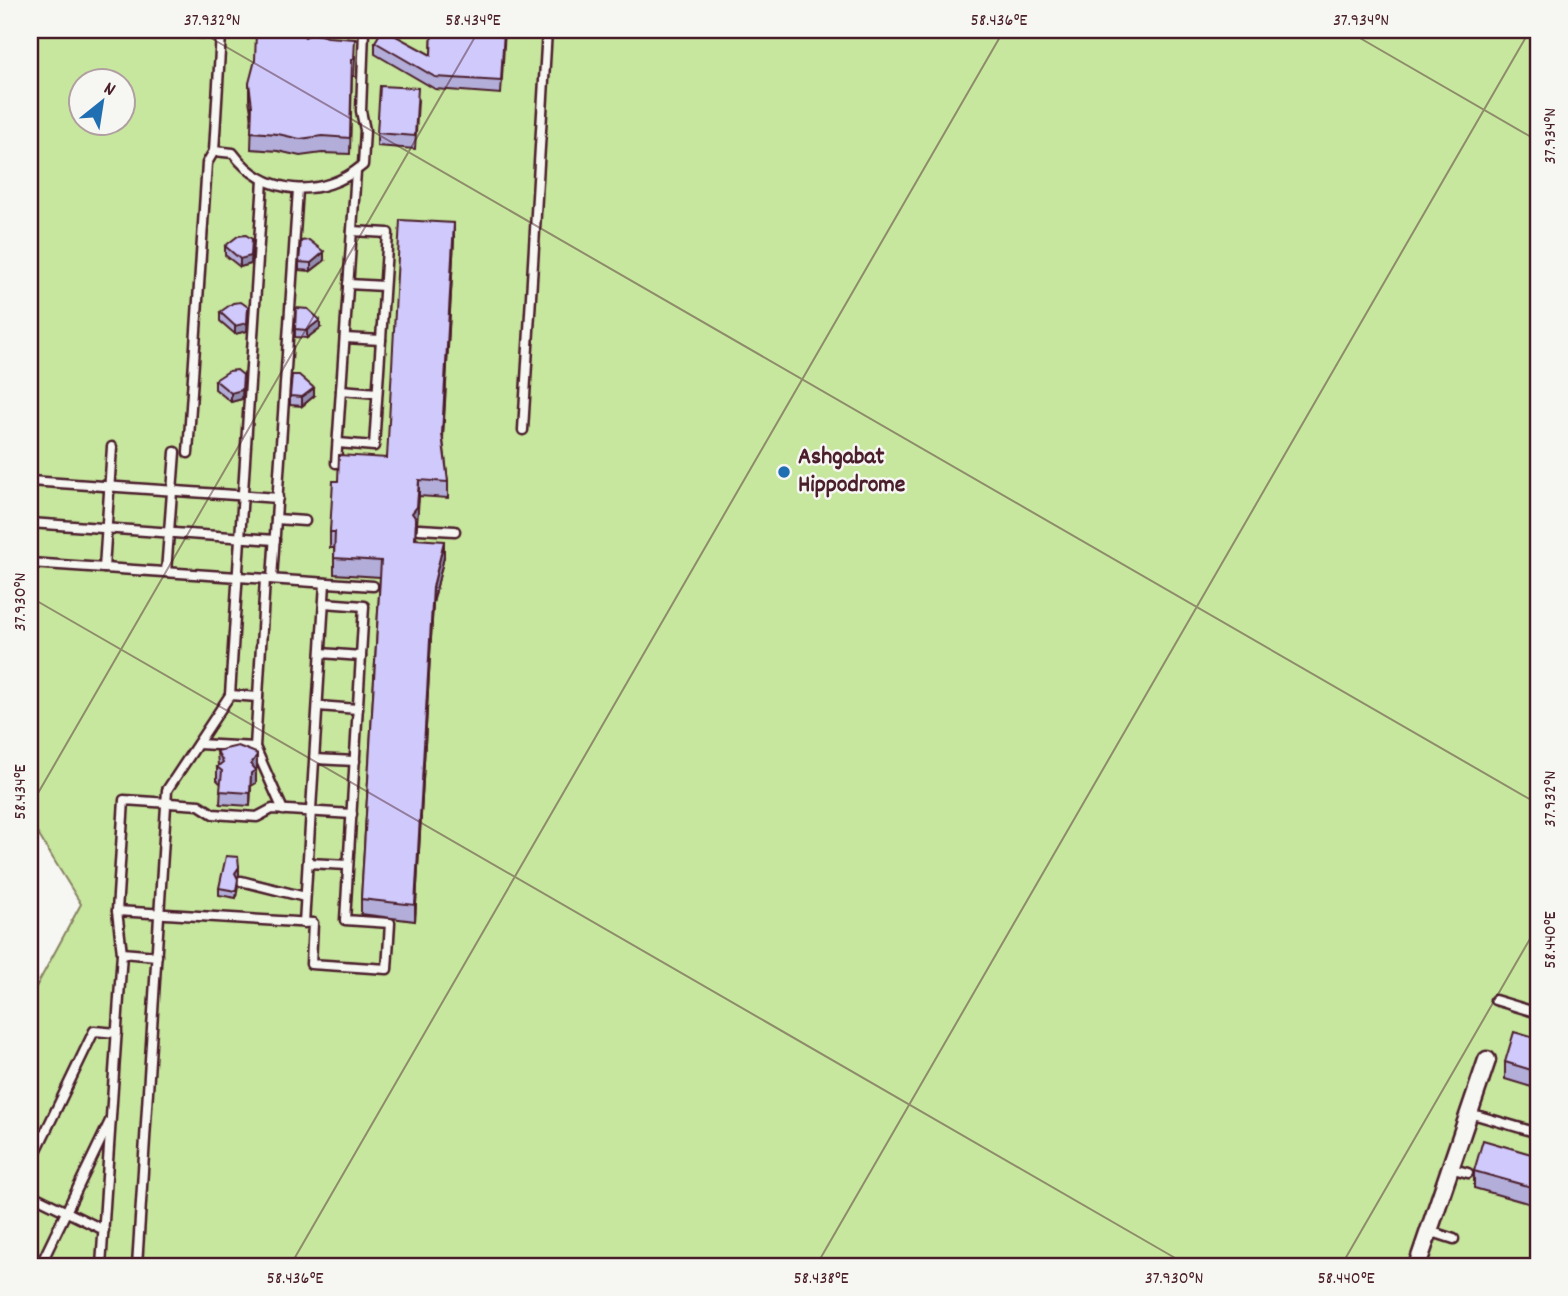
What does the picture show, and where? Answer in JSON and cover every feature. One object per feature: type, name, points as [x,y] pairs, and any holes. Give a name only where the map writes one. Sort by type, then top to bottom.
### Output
[{"type":"street","points":[[1417,1266],[1487,1060]]},
{"type":"lane","points":[[155,30],[224,32],[214,152],[207,163],[188,453]]},
{"type":"lane","points":[[214,152],[233,153],[246,168],[263,180],[298,189],[330,185],[356,171],[363,165],[365,130],[360,111],[364,30]]},
{"type":"lane","points":[[523,430],[547,30]]},
{"type":"lane","points":[[337,463],[356,171]]},
{"type":"lane","points":[[138,1266],[167,790],[230,695],[263,180]]},
{"type":"lane","points":[[283,810],[255,747],[268,579],[275,540],[298,189]]},
{"type":"lane","points":[[338,443],[374,446],[388,233],[352,231]]},
{"type":"lane","points":[[348,284],[384,286]]},
{"type":"lane","points":[[345,338],[381,340]]},
{"type":"lane","points":[[341,390],[377,393]]},
{"type":"lane","points":[[104,568],[112,447]]},
{"type":"lane","points":[[166,572],[174,452]]},
{"type":"lane","points":[[30,481],[278,498]]},
{"type":"lane","points":[[276,519],[305,520]]},
{"type":"lane","points":[[30,523],[275,540]]},
{"type":"lane","points":[[419,529],[455,531]]},
{"type":"lane","points":[[30,563],[373,586]]},
{"type":"lane","points":[[304,923],[325,583]]},
{"type":"lane","points":[[117,911],[313,923],[311,964],[387,969],[390,923],[345,920],[364,606],[324,603]]},
{"type":"lane","points":[[321,653],[361,656]]},
{"type":"lane","points":[[230,695],[258,697]]},
{"type":"lane","points":[[318,706],[358,709]]},
{"type":"lane","points":[[198,744],[255,747]]},
{"type":"lane","points":[[315,759],[355,761]]},
{"type":"lane","points":[[101,1266],[122,953],[117,911],[124,800],[199,805],[213,814],[257,817],[272,809],[352,814]]},
{"type":"lane","points":[[307,863],[348,865]]},
{"type":"lane","points":[[240,881],[305,897]]},
{"type":"lane","points":[[122,953],[157,956]]},
{"type":"lane","points":[[1495,1000],[1538,1013]]},
{"type":"lane","points":[[30,1164],[94,1031],[117,1033]]},
{"type":"lane","points":[[1469,1113],[1538,1133]]},
{"type":"lane","points":[[40,1266],[111,1117]]},
{"type":"lane","points":[[1450,1168],[1468,1173]]},
{"type":"lane","points":[[30,1194],[104,1230]]},
{"type":"lane","points":[[1429,1231],[1454,1239]]},
{"type":"green space","name":"Ashgabat Hippodrome","points":[[30,30],[1519,30],[1538,41],[1538,1266],[30,1266],[30,998],[81,904],[30,821]]},
{"type":"building","points":[[382,30],[431,55],[432,30],[504,30],[501,81],[435,77],[375,42]]},
{"type":"building","points":[[300,32],[305,37],[312,33],[355,39],[350,138],[322,136],[300,139],[251,132],[249,83],[255,60],[256,33],[283,35]]},
{"type":"building","points":[[380,86],[418,88],[415,136],[377,133]]},
{"type":"building","points":[[400,220],[454,223],[442,434],[448,482],[419,480],[417,507],[412,513],[416,519],[415,539],[444,541],[433,587],[415,905],[361,899],[381,561],[334,558],[335,532],[330,532],[333,481],[338,481],[339,455],[387,458]]},
{"type":"building","points":[[246,235],[252,239],[251,256],[240,259],[225,246],[238,236]]},
{"type":"building","points":[[309,240],[324,252],[311,263],[299,262],[301,241]]},
{"type":"building","points":[[241,302],[248,307],[247,323],[235,326],[220,312],[233,303]]},
{"type":"building","points":[[296,308],[308,309],[320,320],[307,330],[295,329]]},
{"type":"building","points":[[237,370],[243,375],[242,390],[231,393],[215,380],[229,371]]},
{"type":"building","points":[[292,375],[299,375],[314,388],[302,397],[290,396]]},
{"type":"building","points":[[238,746],[257,755],[251,764],[256,770],[251,773],[250,793],[220,791],[222,771],[217,767],[223,762],[217,751]]},
{"type":"building","points":[[226,856],[238,857],[236,891],[219,888]]},
{"type":"building","points":[[1514,1032],[1538,1039],[1538,1072],[1505,1062]]},
{"type":"building","points":[[1483,1140],[1538,1156],[1538,1189],[1474,1171]]},
{"type":"place","name":"Ashgabat Hippodrome","points":[[784,472]]}]
